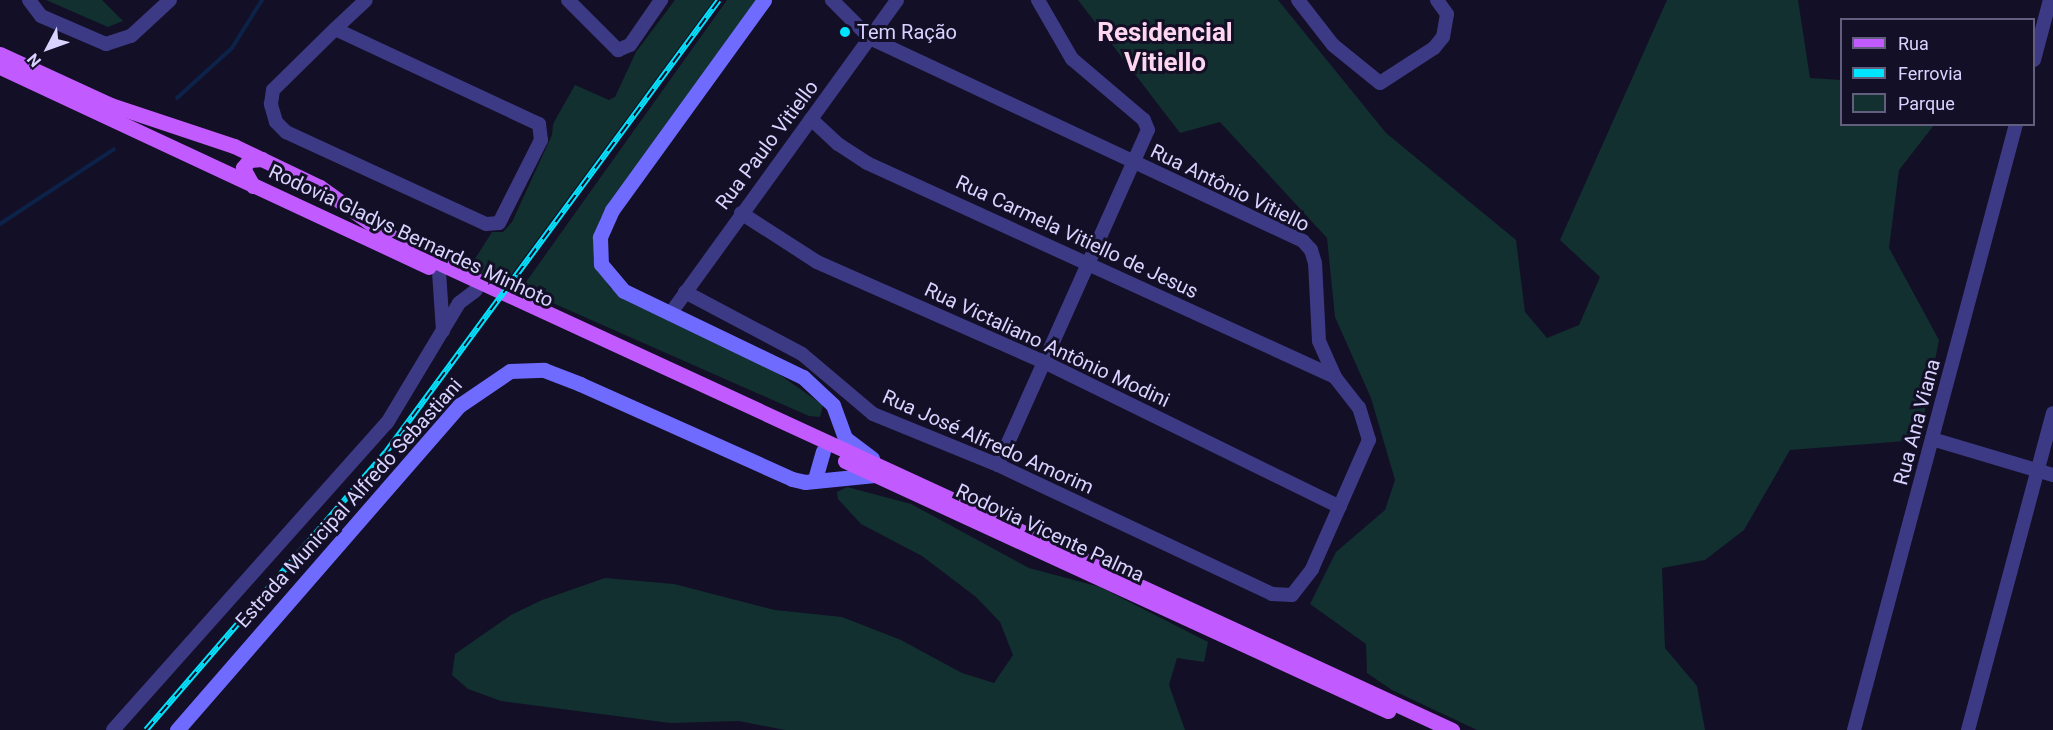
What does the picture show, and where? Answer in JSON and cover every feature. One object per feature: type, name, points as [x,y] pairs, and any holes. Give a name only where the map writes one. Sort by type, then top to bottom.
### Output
[{"type":"main road","points":[[764,0],[612,210],[601,232],[601,261],[609,277],[624,291],[789,368],[833,405],[848,441],[893,471]]},
{"type":"main road","points":[[0,54],[111,105],[222,141],[262,159]]},
{"type":"main road","name":"Rodovia Gladys Bernardes Minhoto","points":[[0,67],[439,272],[484,288],[652,366]]},
{"type":"main road","points":[[253,186],[243,168],[249,160],[262,159]]},
{"type":"main road","name":"Rodovia Gladys Bernardes Minhoto","points":[[262,159],[320,187],[377,228],[461,273],[484,288]]},
{"type":"main road","name":"Rodovia Vicente Palma","points":[[652,366],[823,445],[893,471],[1452,730]]},
{"type":"main road","name":"Estrada Municipal Alfredo Sebastiani","points":[[177,730],[460,405],[510,372],[525,369],[553,374],[770,472],[805,482],[815,479],[875,475]]},
{"type":"main road","points":[[815,479],[823,445],[833,429],[833,405]]},
{"type":"main road","name":"Rodovia Vicente Palma","points":[[823,445],[875,475],[1334,688],[1433,730]]},
{"type":"street","points":[[28,0],[41,16],[99,43],[123,40],[170,0]]},
{"type":"street","points":[[335,28],[531,117],[540,126],[540,140],[504,218],[497,224],[486,224],[286,132],[274,118],[272,93],[335,28],[366,0]]},
{"type":"street","points":[[568,0],[611,47],[620,50],[630,45],[661,0]]},
{"type":"street","name":"Rua Antônio Vitiello","points":[[832,0],[870,38],[1303,241],[1311,250],[1315,263],[1319,341],[1335,377],[1359,408],[1370,440],[1312,569],[1292,595]]},
{"type":"street","name":"Rua Paulo Vitiello","points":[[670,314],[897,0]]},
{"type":"street","points":[[998,465],[1046,363],[1148,130],[1144,120],[1071,59],[1038,0]]},
{"type":"street","points":[[1298,0],[1334,45],[1374,81],[1385,82],[1434,48],[1446,29],[1447,14],[1437,0]]},
{"type":"street","points":[[2035,57],[2051,1]]},
{"type":"street","name":"Rua Carmela Vitiello de Jesus","points":[[811,119],[859,159],[1335,377]]},
{"type":"street","name":"Rua Ana Viana","points":[[1854,730],[2015,126]]},
{"type":"street","name":"Rua Victaliano Antônio Modini","points":[[741,213],[817,262],[1046,363],[1340,507]]},
{"type":"street","points":[[439,272],[443,333]]},
{"type":"street","points":[[113,730],[387,423],[459,303],[484,288]]},
{"type":"street","name":"Rua José Alfredo Amorim","points":[[685,292],[802,354],[873,414],[998,465],[1272,594],[1292,595]]},
{"type":"street","points":[[1968,730],[2053,413]]},
{"type":"street","points":[[1932,439],[2053,475]]},
{"type":"green space","points":[[46,0],[102,0],[123,21],[108,27]]},
{"type":"green space","points":[[675,0],[714,0],[503,286],[468,270],[492,232],[503,232],[512,222],[552,135],[553,124],[575,85],[609,100],[615,97],[636,52]]},
{"type":"green space","points":[[727,0],[758,0],[600,219],[593,258],[610,288],[770,368],[823,405],[820,417],[809,416],[521,289]]},
{"type":"green space","points":[[1078,0],[1278,0],[1386,133],[1516,240],[1525,312],[1547,338],[1579,325],[1600,277],[1560,240],[1667,0],[1798,0],[1810,78],[1840,80],[1840,126],[1933,126],[1899,170],[1889,248],[1939,340],[1919,440],[1790,450],[1744,530],[1705,560],[1662,568],[1665,648],[1697,686],[1705,730],[1477,730],[1392,690],[1367,673],[1366,644],[1310,604],[1336,552],[1385,510],[1395,480],[1371,398],[1335,317],[1327,238],[1220,122],[1180,133]]},
{"type":"green space","points":[[847,487],[911,504],[1029,568],[1100,587],[1208,642],[1204,662],[1177,658],[1169,685],[1185,730],[785,730],[739,721],[670,723],[501,701],[468,689],[452,675],[455,654],[511,615],[542,600],[605,578],[674,584],[775,610],[842,617],[901,640],[962,673],[994,683],[1013,655],[1000,622],[976,597],[922,556],[861,524],[838,499],[837,492]]},
{"type":"waterway","points":[[177,98],[232,48],[262,0]]},
{"type":"waterway","points":[[0,224],[114,149]]},
{"type":"railway","points":[[146,730],[386,452],[719,0]]},
{"type":"place","name":"Tem Ração","points":[[845,32]]},
{"type":"district","name":"Residencial Vitiello","points":[[1165,48]]}]
